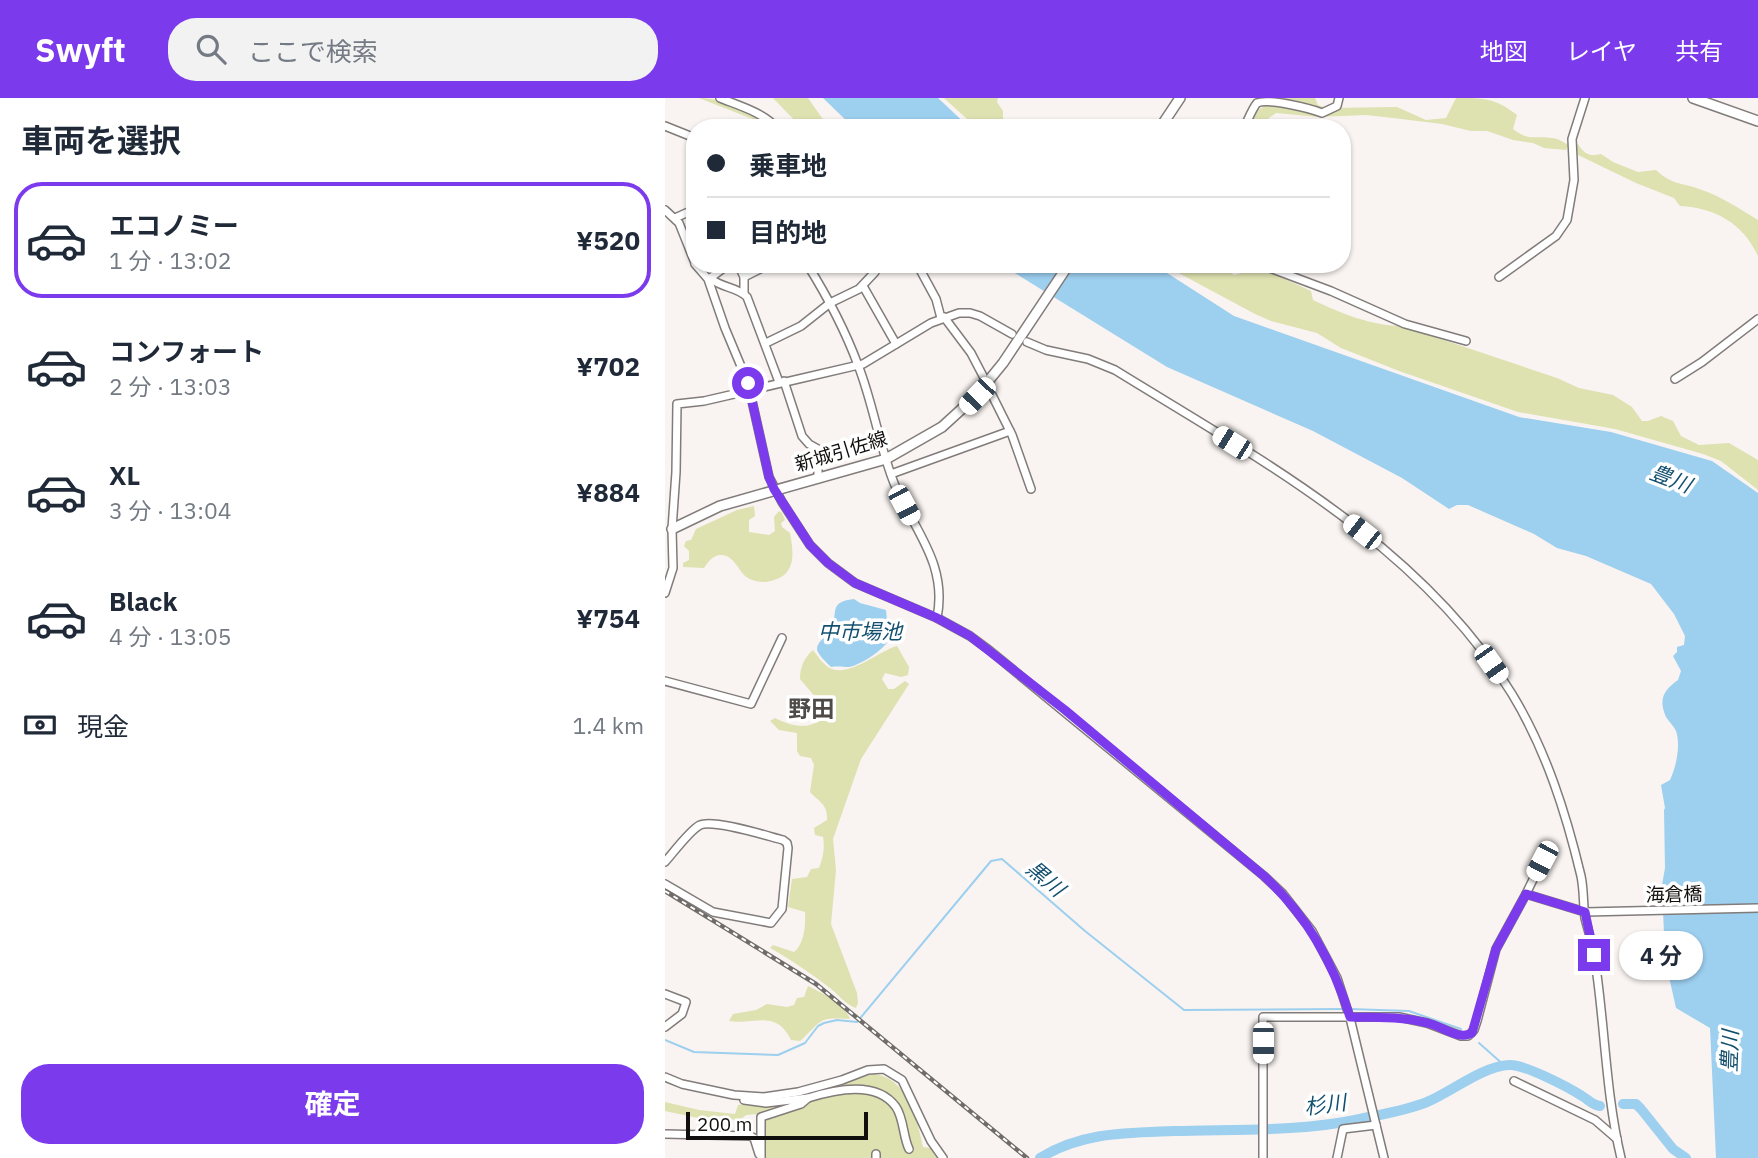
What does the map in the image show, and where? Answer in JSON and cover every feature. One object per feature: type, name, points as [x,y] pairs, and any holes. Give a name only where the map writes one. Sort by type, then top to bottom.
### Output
[{"type":"main road","points":[[1166,119],[1179,98]]},
{"type":"main road","points":[[1693,98],[1758,121]]},
{"type":"main road","name":"新城引佐線","points":[[668,531],[720,506],[886,458],[913,445],[960,413],[1003,363],[1063,273]]},
{"type":"street","points":[[720,98],[767,119]]},
{"type":"street","points":[[1249,119],[1258,103],[1263,100],[1294,103],[1322,113],[1337,106],[1339,98]]},
{"type":"street","points":[[1499,277],[1556,236],[1567,220],[1574,180],[1572,139],[1585,98]]},
{"type":"street","points":[[665,126],[686,134]]},
{"type":"street","points":[[665,210],[675,218],[686,243]]},
{"type":"street","points":[[675,218],[686,213]]},
{"type":"street","points":[[703,273],[709,279],[744,293]]},
{"type":"street","points":[[709,279],[717,273]]},
{"type":"street","points":[[742,273],[744,293],[753,307],[803,436],[809,444],[818,449],[818,478]]},
{"type":"street","points":[[744,277],[752,273]]},
{"type":"street","points":[[812,273],[859,365],[891,474],[904,505],[931,553],[938,582],[937,618]]},
{"type":"street","points":[[766,342],[801,326],[830,303],[863,286],[874,273]]},
{"type":"street","points":[[922,273],[943,317],[971,353],[983,376]]},
{"type":"street","points":[[1283,273],[1405,324],[1465,341]]},
{"type":"street","points":[[709,279],[750,390],[769,477],[810,545],[828,563],[855,583],[937,618],[989,650],[1274,885],[1313,931],[1337,978],[1346,1004],[1384,1158]]},
{"type":"street","points":[[863,286],[896,344]]},
{"type":"street","points":[[665,593],[673,573],[668,531],[677,472],[677,404],[704,401],[859,365],[943,317],[970,313],[1012,334]]},
{"type":"street","points":[[1675,379],[1758,319]]},
{"type":"street","points":[[1027,342],[1046,350],[1089,359],[1115,370],[1275,469],[1341,515],[1383,549],[1434,596],[1463,627],[1491,664],[1531,730],[1560,800],[1582,878],[1621,1158]]},
{"type":"street","points":[[991,393],[1010,431],[1031,489]]},
{"type":"street","points":[[891,474],[1010,431]]},
{"type":"street","points":[[665,681],[751,704],[782,638]]},
{"type":"street","points":[[665,862],[696,828],[705,824],[783,840],[788,848],[782,909],[778,918],[771,923],[713,912],[665,884]]},
{"type":"street","points":[[1263,1158],[1263,1017],[1399,1017],[1427,1023],[1461,1036],[1472,1033],[1496,949],[1542,861]]},
{"type":"street","name":"海倉橋","points":[[1526,894],[1588,912],[1758,908]]},
{"type":"street","points":[[665,994],[686,1002],[682,1014],[665,1027]]},
{"type":"street","points":[[665,1077],[682,1084],[743,1096],[775,1096],[842,1080],[868,1070],[884,1069],[902,1080],[930,1141],[943,1158]]},
{"type":"street","points":[[1514,1081],[1595,1120],[1617,1139]]},
{"type":"street","points":[[743,1096],[745,1100],[766,1103],[852,1089],[874,1093],[897,1108],[909,1149]]},
{"type":"street","points":[[761,1158],[761,1117],[801,1104],[808,1098]]},
{"type":"street","points":[[1337,1158],[1343,1129],[1376,1123]]},
{"type":"street","points":[[665,1134],[750,1136],[754,1138],[761,1158]]},
{"type":"green space","points":[[699,98],[738,106],[761,119],[752,119]]},
{"type":"green space","points":[[773,98],[808,98],[823,119],[793,119]]},
{"type":"green space","points":[[944,98],[998,98],[1003,119],[967,119]]},
{"type":"green space","points":[[1279,98],[1315,98],[1318,105],[1327,108],[1397,107],[1426,120],[1446,118],[1456,98],[1482,99],[1496,102],[1517,115],[1513,129],[1519,133],[1528,137],[1554,138],[1569,145],[1566,150],[1544,148],[1487,131],[1366,115],[1318,117],[1276,113],[1269,119],[1253,119],[1258,110]]},
{"type":"green space","points":[[1578,144],[1588,154],[1601,154],[1638,172],[1656,170],[1673,181],[1717,196],[1758,220],[1758,256],[1752,244],[1727,219],[1705,210],[1680,206],[1674,198],[1576,154],[1575,145]]},
{"type":"green space","points":[[1179,273],[1272,273],[1311,291],[1313,300],[1345,314],[1379,324],[1402,326],[1557,378],[1579,388],[1613,395],[1632,407],[1642,421],[1661,416],[1673,421],[1681,436],[1699,445],[1729,443],[1758,460],[1758,490],[1721,461],[1703,454],[1615,429],[1518,412],[1399,371],[1341,348],[1317,333],[1255,314]]},
{"type":"green space","points":[[754,506],[755,516],[749,520],[749,532],[769,535],[775,531],[774,517],[779,511],[782,513],[785,520],[781,523],[782,527],[790,533],[792,549],[791,563],[785,574],[771,581],[754,581],[745,576],[729,558],[721,555],[709,561],[704,568],[683,567],[683,563],[689,560],[689,551],[684,546],[686,541],[691,540],[696,529],[737,510]]},
{"type":"green space","points":[[897,646],[909,667],[908,675],[901,677],[885,673],[882,679],[888,689],[894,689],[905,681],[909,684],[861,759],[833,839],[836,870],[831,924],[857,993],[856,1008],[770,948],[773,945],[794,952],[800,944],[805,928],[805,912],[788,907],[792,879],[807,877],[811,869],[819,868],[824,841],[823,837],[815,835],[814,828],[827,820],[827,815],[820,801],[810,792],[814,765],[811,758],[800,756],[797,751],[797,733],[779,730],[770,721],[775,718],[801,726],[817,722],[817,699],[800,679],[803,663],[813,650],[828,667],[844,670]]},
{"type":"green space","points":[[808,986],[838,1004],[850,1019],[826,1019],[800,1041],[791,1040],[785,1030],[772,1021],[729,1021],[733,1014],[756,1010],[767,1004],[787,1007],[794,1005],[797,998],[804,997]]},
{"type":"green space","points":[[873,1074],[885,1077],[902,1091],[914,1112],[923,1147],[930,1148],[937,1158],[765,1158],[764,1119],[758,1114],[746,1115],[740,1120],[722,1116],[698,1118],[665,1111],[665,1102],[699,1110],[735,1114],[738,1105],[809,1093]]},
{"type":"water","points":[[823,98],[938,98],[960,119],[845,119]]},
{"type":"water","name":"豊川","points":[[1015,273],[1167,273],[1234,316],[1519,417],[1611,432],[1712,461],[1758,493],[1758,1158],[1716,1158],[1710,1028],[1676,1008],[1665,959],[1662,885],[1665,868],[1665,808],[1661,785],[1670,780],[1678,743],[1676,731],[1666,717],[1663,700],[1669,687],[1678,680],[1681,671],[1673,656],[1677,647],[1684,645],[1685,636],[1674,614],[1651,584],[1586,556],[1557,548],[1534,534],[1468,505],[1457,505],[1449,509],[1402,478],[1313,431],[1167,367]]},
{"type":"water","name":"中市場池","points":[[854,599],[886,610],[889,640],[877,652],[859,663],[849,667],[831,667],[819,653],[817,646],[833,625],[837,606]]},
{"type":"waterway","name":"黒川","points":[[665,1040],[694,1052],[778,1055],[805,1043],[818,1026],[824,1023],[837,1020],[857,1022],[991,861],[1002,859],[1085,931],[1184,1010],[1344,1009]]},
{"type":"waterway","name":"黒川","points":[[1350,1009],[1409,1011],[1461,1029]]},
{"type":"waterway","name":"黒川","points":[[1479,1043],[1505,1066]]},
{"type":"waterway","name":"杉川","points":[[1040,1158],[1072,1143],[1105,1136],[1291,1128],[1360,1119],[1419,1105],[1489,1070],[1509,1065],[1546,1077],[1600,1106]]},
{"type":"waterway","name":"杉川","points":[[1623,1104],[1636,1104],[1673,1149],[1686,1158]]},
{"type":"railway","points":[[665,891],[816,984],[1027,1158]]},
{"type":"district","name":"野田","points":[[811,708]]},
{"type":"route","points":[[748,383],[769,477],[796,526],[810,545],[828,563],[855,583],[937,618],[970,636],[1065,710],[1264,876],[1283,894],[1313,931],[1337,978],[1350,1017],[1399,1017],[1427,1023],[1461,1036],[1472,1033],[1496,949],[1526,894],[1585,912],[1594,955]]}]
